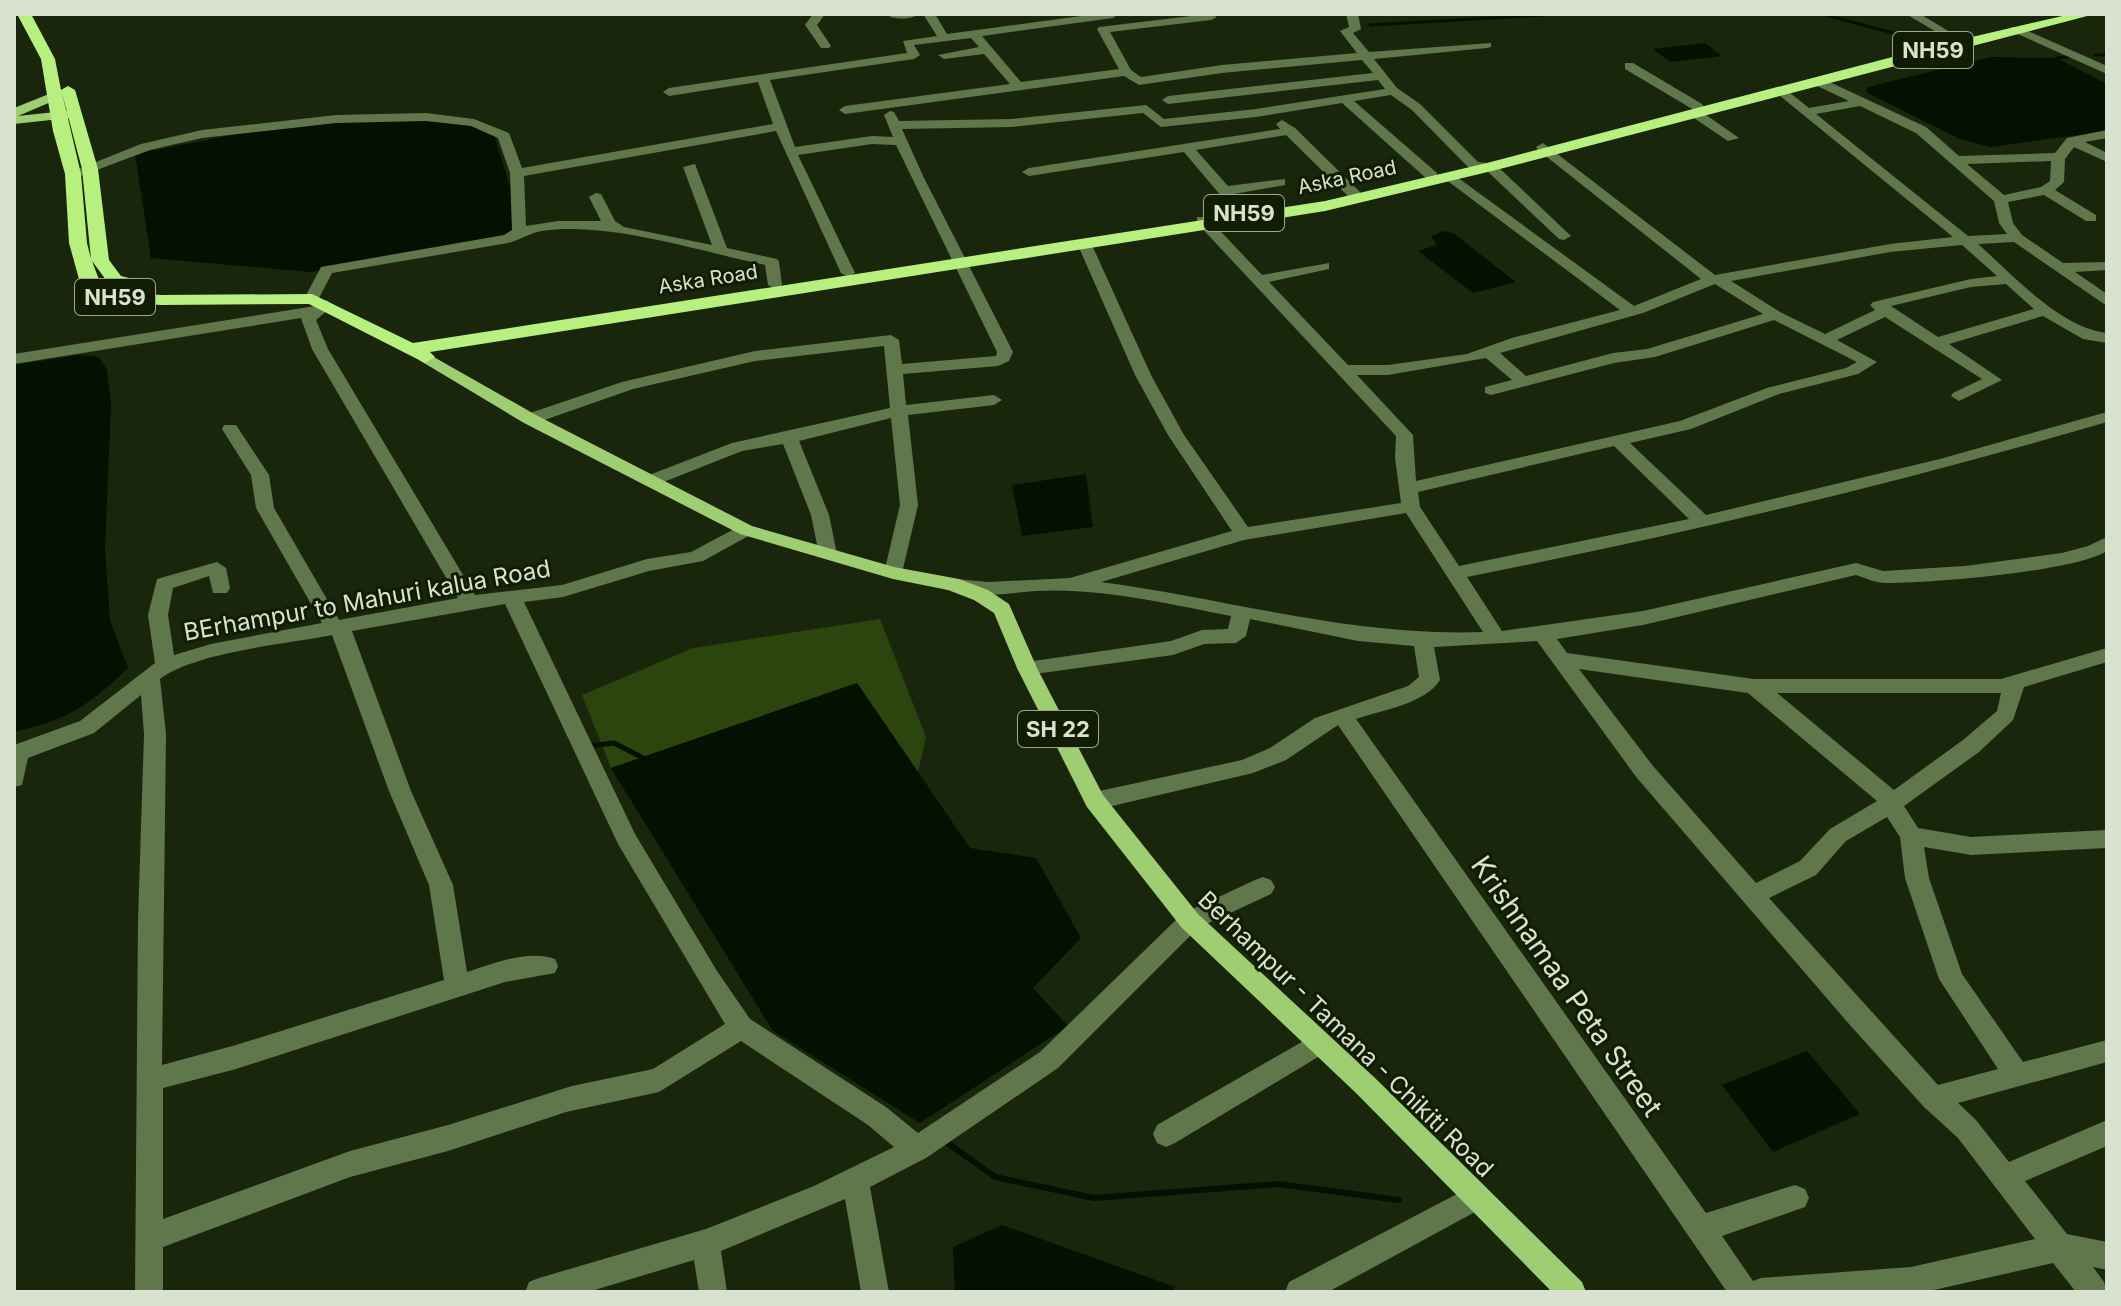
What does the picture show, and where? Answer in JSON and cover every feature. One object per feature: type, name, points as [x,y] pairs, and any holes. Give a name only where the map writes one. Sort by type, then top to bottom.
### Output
[{"type":"highway","name":"NH59","points":[[24,14],[48,59],[81,171],[100,260],[115,280],[164,288],[321,303],[417,347],[848,273],[960,260],[1204,222],[1441,176]]},
{"type":"highway","name":"NH59","points":[[36,14],[68,90],[63,113]]},
{"type":"highway","name":"NH59","points":[[2018,30],[2072,14]]},
{"type":"highway","name":"NH59","points":[[1777,89],[2088,14]]},
{"type":"highway","name":"Aska Road","points":[[417,347],[1204,222],[1325,206],[1961,43]]},
{"type":"highway","name":"NH59","points":[[321,303],[331,293],[417,347]]},
{"type":"main road","points":[[14,119],[63,113]]},
{"type":"main road","points":[[14,119],[63,113]]},
{"type":"main road","name":"Berhampur - Tamana - Chikiti Road","points":[[417,347],[530,419],[746,530],[893,573],[952,584],[981,595],[1002,609],[1027,668],[1095,801],[1190,921],[1572,1292]]},
{"type":"street","points":[[819,14],[811,25],[825,46]]},
{"type":"street","points":[[891,14],[913,14]]},
{"type":"street","points":[[929,14],[944,38]]},
{"type":"street","points":[[1352,14],[1355,29],[1346,31],[1393,91],[1416,107],[1564,236]]},
{"type":"street","points":[[1912,14],[1961,43]]},
{"type":"street","points":[[669,92],[914,55],[907,43],[1113,15]]},
{"type":"street","points":[[1211,17],[1145,19],[1103,29],[1126,72],[1139,81],[1222,69],[1487,45]]},
{"type":"street","points":[[2018,30],[2107,70]]},
{"type":"street","points":[[974,34],[1017,85]]},
{"type":"street","points":[[944,55],[987,50]]},
{"type":"street","points":[[1629,66],[1697,110],[1733,138]]},
{"type":"street","points":[[845,110],[1126,72]]},
{"type":"street","points":[[1168,100],[1380,76]]},
{"type":"street","points":[[763,78],[779,127],[848,273]]},
{"type":"street","points":[[1817,81],[1921,130],[2001,200],[2006,223],[2017,238],[2107,301]]},
{"type":"street","points":[[1777,89],[1965,240],[2045,311],[2089,336],[2107,338]]},
{"type":"street","points":[[895,125],[1012,123],[1146,109],[1161,123],[1267,111],[1393,91]]},
{"type":"street","points":[[1345,99],[1441,176],[1631,311]]},
{"type":"street","points":[[1806,112],[1861,102]]},
{"type":"street","points":[[884,105],[916,176],[1005,352],[1003,358],[893,370]]},
{"type":"street","points":[[1267,111],[1355,195]]},
{"type":"street","points":[[81,171],[146,147],[202,134],[336,119],[426,117],[474,123],[504,136],[517,173],[519,230]]},
{"type":"street","points":[[517,173],[779,127]]},
{"type":"street","points":[[1029,172],[1290,131]]},
{"type":"street","points":[[2001,200],[2046,190],[2057,182],[2058,157],[2072,141],[2107,134]]},
{"type":"street","points":[[790,152],[872,140],[902,141]]},
{"type":"street","points":[[2072,141],[2107,158]]},
{"type":"street","points":[[1188,148],[1243,213]]},
{"type":"street","points":[[1071,585],[1243,534],[1411,497],[1685,425],[1773,391],[1852,371],[1869,362],[1775,315],[1715,279],[1545,149]]},
{"type":"street","points":[[1955,160],[2058,157]]},
{"type":"street","points":[[690,167],[721,251]]},
{"type":"street","points":[[1225,191],[1280,182]]},
{"type":"street","points":[[2046,190],[2091,218]]},
{"type":"street","points":[[596,197],[619,230],[772,262],[775,285]]},
{"type":"street","points":[[1204,222],[1405,435],[1404,458],[1411,497],[1497,638]]},
{"type":"street","points":[[470,602],[320,349],[308,319],[321,303],[326,270],[508,239],[519,230],[576,225],[614,226]]},
{"type":"street","points":[[1346,370],[1388,370],[1470,358],[1631,311],[1715,279],[1890,248],[2017,238]]},
{"type":"street","points":[[1084,243],[1143,375],[1176,435],[1243,534]]},
{"type":"street","points":[[1259,280],[1324,266]]},
{"type":"street","points":[[2060,268],[2107,266]]},
{"type":"street","points":[[1959,396],[1994,380],[1878,305],[1971,283],[2010,279]]},
{"type":"street","points":[[14,359],[321,303]]},
{"type":"street","points":[[1826,339],[1887,310]]},
{"type":"street","points":[[1939,342],[2045,311]]},
{"type":"street","points":[[1491,390],[1613,358],[1649,354],[1775,315]]},
{"type":"street","points":[[530,419],[628,385],[755,356],[891,340],[909,505],[893,573]]},
{"type":"street","points":[[1488,351],[1524,382]]},
{"type":"street","points":[[650,481],[738,447],[789,438],[897,411],[994,400]]},
{"type":"street","points":[[1456,573],[1703,523],[1896,476],[2107,417]]},
{"type":"street","points":[[230,429],[260,475],[265,508],[338,628],[400,791],[441,885],[457,986]]},
{"type":"street","points":[[789,438],[820,515],[828,554]]},
{"type":"street","points":[[1618,441],[1656,474],[1703,523]]},
{"type":"street","name":"BErhampur to Mahuri kalua Road","points":[[16,752],[87,727],[158,670],[211,651],[470,602],[563,591],[647,565],[696,557],[746,530]]},
{"type":"street","points":[[952,584],[992,589],[1035,582],[1071,585],[1242,611],[1320,628],[1423,640],[1497,638],[1614,625],[1856,569],[1882,577],[1965,572],[2103,552]]},
{"type":"street","points":[[149,1292],[158,615],[164,584],[217,568],[220,588]]},
{"type":"street","points":[[512,598],[626,838],[708,978],[741,1027],[877,1116],[917,1149]]},
{"type":"street","points":[[1027,668],[1173,648],[1202,637],[1236,636],[1242,611]]},
{"type":"street","points":[[1543,635],[1645,772],[1933,1098],[1967,1129],[2094,1292]]},
{"type":"street","points":[[1095,801],[1245,767],[1278,754],[1322,723],[1415,691],[1430,680],[1423,640]]},
{"type":"street","points":[[1561,659],[1754,686],[2014,684],[2107,655]]},
{"type":"street","points":[[1752,895],[1808,868],[1838,835],[1891,804],[1971,746],[2006,715],[2014,684]]},
{"type":"street","points":[[1754,686],[1886,796],[1911,836],[1917,878],[1951,979],[2018,1076]]},
{"type":"street","name":"Krishnamaa Peta Street","points":[[1342,715],[1744,1292]]},
{"type":"street","points":[[14,779],[16,752]]},
{"type":"street","points":[[1911,836],[1971,846],[2107,839]]},
{"type":"street","points":[[539,1292],[706,1243],[855,1180],[917,1149],[1049,1060],[1190,921],[1263,887]]},
{"type":"street","points":[[150,1080],[236,1057],[505,971],[546,966]]},
{"type":"street","points":[[149,1238],[350,1164],[448,1138],[569,1099],[659,1080],[741,1027]]},
{"type":"street","points":[[1166,1134],[1319,1043]]},
{"type":"street","points":[[1933,1098],[2107,1051]]},
{"type":"street","points":[[2004,1177],[2107,1133]]},
{"type":"street","points":[[855,1180],[875,1292]]},
{"type":"street","points":[[1299,1292],[1476,1197]]},
{"type":"street","points":[[1700,1229],[1795,1198]]},
{"type":"street","points":[[706,1243],[713,1292]]},
{"type":"street","points":[[1761,1292],[1911,1281],[2060,1247],[2107,1256]]},
{"type":"green space","points":[[880,619],[926,737],[918,772],[857,683],[611,768],[582,695],[693,648]]},
{"type":"shaded area","points":[[1705,43],[1722,56],[1670,62],[1653,49]]},
{"type":"shaded area","points":[[1991,57],[2057,58],[2107,84],[2107,131],[1991,147],[1959,139],[1866,92],[1868,87]]},
{"type":"shaded area","points":[[335,115],[491,125],[526,237],[310,272],[151,258],[135,154]]},
{"type":"shaded area","points":[[1444,231],[1453,233],[1516,282],[1473,293],[1418,251],[1437,245],[1431,236]]},
{"type":"shaded area","points":[[79,355],[99,357],[107,370],[111,404],[105,548],[110,621],[128,668],[102,692],[77,709],[49,722],[14,732],[14,365]]},
{"type":"shaded area","points":[[1086,474],[1093,527],[1022,536],[1012,485]]},
{"type":"shaded area","points":[[857,683],[970,848],[1036,858],[1081,938],[1033,988],[1068,1026],[920,1123],[773,1031],[611,768]]},
{"type":"shaded area","points":[[1807,1051],[1860,1114],[1773,1152],[1722,1085]]},
{"type":"shaded area","points":[[1002,1225],[1175,1287],[1174,1292],[955,1292],[953,1247]]},
{"type":"waterway","points":[[1370,25],[1560,14]]},
{"type":"waterway","points":[[1822,14],[1927,42]]},
{"type":"waterway","points":[[2095,55],[2107,55]]},
{"type":"waterway","points":[[2057,58],[2069,57]]},
{"type":"waterway","points":[[589,746],[614,743],[647,760]]},
{"type":"waterway","points":[[942,1139],[995,1177],[1094,1198],[1278,1184],[1399,1200]]}]
